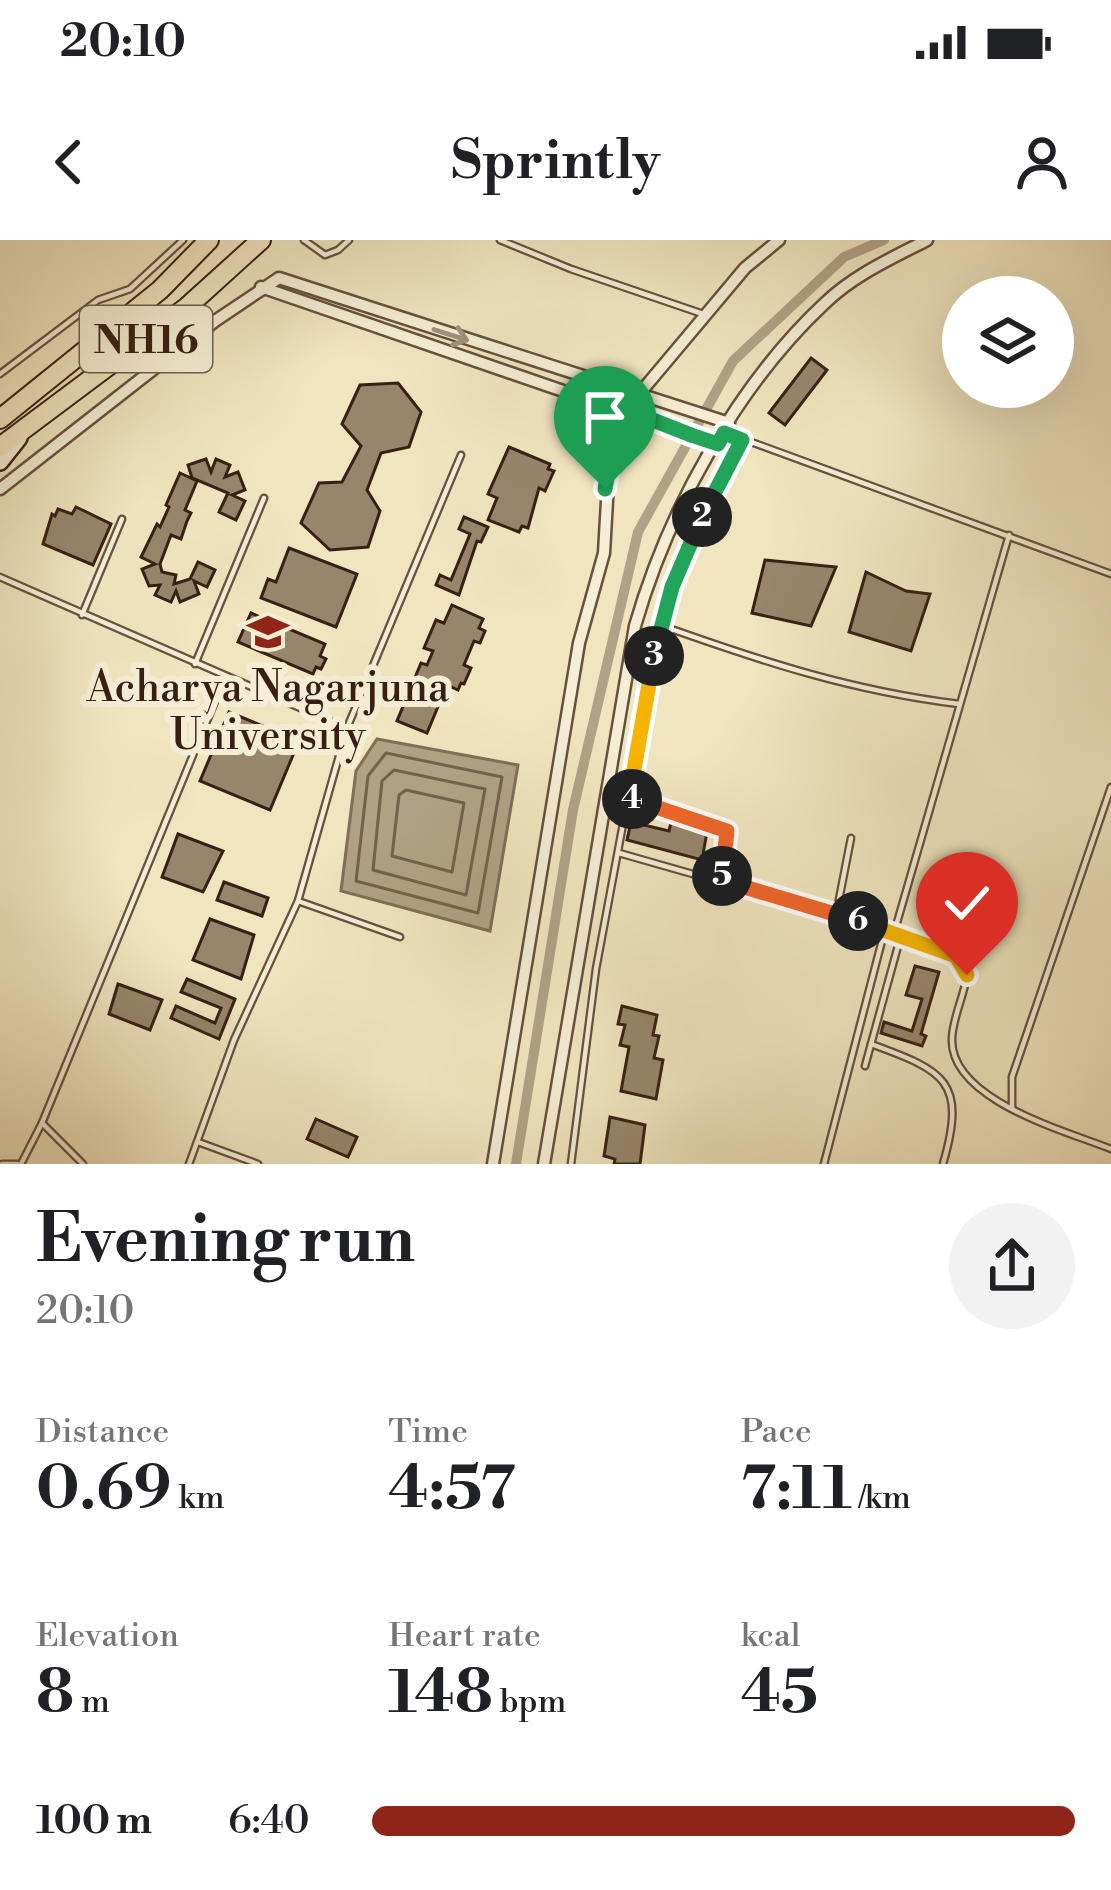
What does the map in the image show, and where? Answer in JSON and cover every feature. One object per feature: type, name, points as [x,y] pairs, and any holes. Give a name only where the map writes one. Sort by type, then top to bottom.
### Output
[{"type":"highway","name":"NH16","points":[[0,415],[44,387],[160,290],[209,240]]},
{"type":"highway","name":"NH16","points":[[0,447],[187,308],[261,240]]},
{"type":"main road","points":[[0,462],[24,431]]},
{"type":"street","points":[[493,1164],[579,643],[604,553],[606,479],[645,395],[704,314],[745,268],[779,240]]},
{"type":"street","points":[[544,1164],[635,626],[650,574],[680,506],[776,354],[827,300],[874,266],[927,240]]},
{"type":"street","points":[[0,490],[261,286],[279,278],[715,418],[724,433]]},
{"type":"street","points":[[261,286],[699,439],[724,433]]},
{"type":"lane","points":[[0,374],[98,300],[130,289],[183,240]]},
{"type":"lane","points":[[304,240],[325,255],[349,240]]},
{"type":"lane","points":[[500,240],[704,314]]},
{"type":"lane","points":[[724,433],[1111,574]]},
{"type":"lane","points":[[572,1164],[596,969],[660,625],[685,554],[742,440]]},
{"type":"lane","points":[[189,1164],[234,1040],[298,901],[346,728],[461,455]]},
{"type":"lane","points":[[195,664],[264,498]]},
{"type":"lane","points":[[82,615],[122,519]]},
{"type":"lane","points":[[865,1066],[959,704],[1009,535]]},
{"type":"lane","points":[[0,577],[346,728]]},
{"type":"lane","points":[[660,625],[850,687],[959,704]]},
{"type":"lane","points":[[2,1164],[19,1164],[42,1123],[225,676]]},
{"type":"lane","points":[[1012,1108],[1012,1077],[1111,787]]},
{"type":"lane","points":[[629,798],[727,831],[721,880]]},
{"type":"lane","points":[[836,915],[850,838]]},
{"type":"lane","points":[[619,853],[885,929],[956,956],[964,964],[967,981],[952,1039],[956,1060],[980,1091],[1111,1149]]},
{"type":"lane","points":[[298,901],[400,937]]},
{"type":"lane","points":[[824,1164],[885,929]]},
{"type":"lane","points":[[871,1044],[925,1065],[949,1092],[955,1125],[944,1164]]},
{"type":"lane","points":[[42,1123],[83,1164]]},
{"type":"lane","points":[[198,1142],[258,1164]]},
{"type":"water","points":[[377,739],[518,765],[490,931],[341,891],[356,771]]},
{"type":"building","points":[[811,358],[827,370],[785,425],[769,413]]},
{"type":"building","points":[[398,383],[421,412],[409,447],[381,453],[367,490],[380,511],[368,547],[330,550],[301,523],[319,483],[342,482],[361,446],[342,424],[360,385]]},
{"type":"building","points":[[509,447],[550,464],[548,469],[554,471],[545,491],[539,488],[528,528],[522,526],[519,532],[488,520],[497,498],[488,494]]},
{"type":"building","points":[[206,459],[211,472],[216,459],[230,465],[225,477],[238,472],[245,490],[232,495],[245,501],[236,520],[219,512],[228,493],[192,478],[188,465]]},
{"type":"building","points":[[180,473],[197,481],[185,510],[191,513],[181,539],[171,535],[160,564],[162,572],[176,575],[174,584],[190,579],[198,562],[215,570],[207,587],[194,581],[199,594],[180,602],[176,591],[171,602],[155,595],[160,585],[149,586],[142,569],[155,564],[141,557],[157,524],[160,527]]},
{"type":"building","points":[[76,507],[111,524],[93,565],[43,544],[52,514],[58,509],[72,514]]},
{"type":"building","points":[[464,517],[488,527],[481,542],[477,541],[459,595],[436,585],[440,575],[451,580],[470,534],[459,529]]},
{"type":"building","points":[[289,548],[357,574],[336,627],[261,598],[268,579],[276,582]]},
{"type":"building","points":[[765,560],[836,567],[811,626],[752,613]]},
{"type":"building","points":[[866,572],[906,591],[930,594],[911,651],[849,632]]},
{"type":"building","points":[[452,605],[483,619],[479,628],[485,631],[480,643],[474,641],[464,665],[471,668],[464,684],[458,690],[447,685],[427,733],[397,721],[421,663],[427,665],[433,651],[424,648],[436,620],[444,623]]},
{"type":"building","points":[[251,613],[325,644],[321,669],[316,667],[313,674],[238,642]]},
{"type":"building","points":[[229,712],[299,741],[270,810],[200,781]]},
{"type":"building","points":[[631,822],[669,831],[671,822],[707,832],[702,860],[627,840]]},
{"type":"building","points":[[178,834],[223,851],[203,892],[162,877]]},
{"type":"building","points":[[224,882],[268,898],[262,916],[217,900]]},
{"type":"building","points":[[210,919],[254,935],[241,979],[193,960]]},
{"type":"building","points":[[915,966],[939,972],[921,1034],[926,1036],[922,1046],[881,1033],[884,1022],[912,1031],[922,999],[906,995]]},
{"type":"building","points":[[187,979],[235,999],[219,1039],[171,1018],[176,1006],[215,1023],[221,1008],[181,992]]},
{"type":"building","points":[[118,984],[162,1000],[150,1030],[109,1014]]},
{"type":"building","points":[[622,1006],[657,1015],[654,1058],[663,1060],[656,1099],[621,1091],[629,1047],[620,1045],[625,1025],[618,1024]]},
{"type":"building","points":[[610,1117],[645,1125],[640,1164],[614,1164],[615,1159],[604,1156]]},
{"type":"building","points":[[316,1119],[357,1137],[348,1157],[307,1139]]},
{"type":"waterway","points":[[516,1164],[573,810],[638,532],[733,361],[844,257],[884,240]]},
{"type":"place","name":"Acharya Nagarjuna University","points":[[268,632]]},
{"type":"route","points":[[605,489],[630,411],[718,444],[724,433],[742,440],[685,554],[660,625],[629,798],[727,831],[721,880],[956,956],[967,975]]}]
